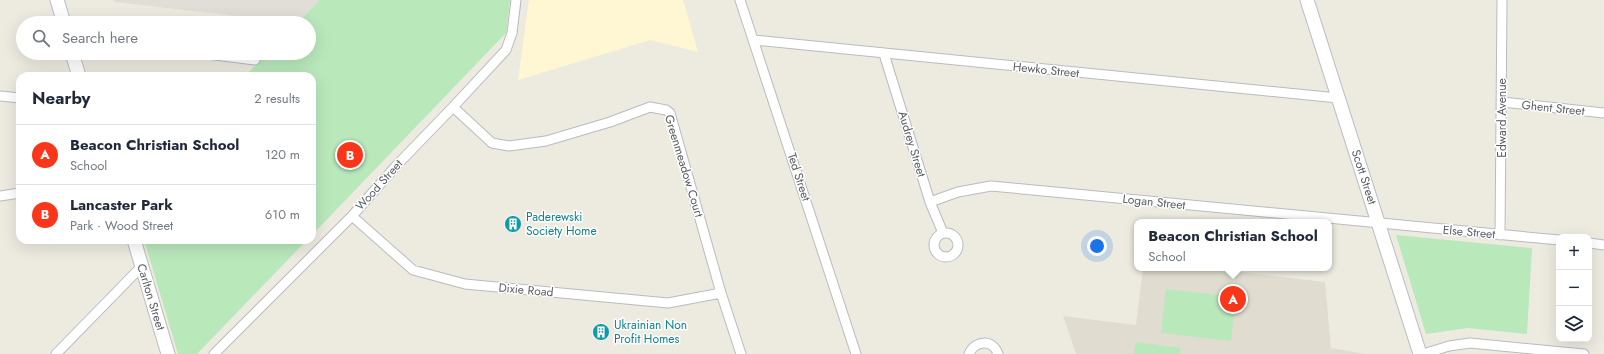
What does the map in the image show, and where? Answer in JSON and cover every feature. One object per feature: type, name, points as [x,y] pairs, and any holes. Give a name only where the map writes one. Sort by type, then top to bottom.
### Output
[{"type":"main road","points":[[57,0],[62,16]]},
{"type":"main road","name":"Scott Street","points":[[1307,0],[1421,354]]},
{"type":"main road","points":[[74,60],[78,72]]},
{"type":"main road","name":"Carlton Street","points":[[135,244],[168,354]]},
{"type":"street","name":"Wood Street","points":[[214,354],[352,216],[396,166],[454,107],[506,50],[512,33],[516,0]]},
{"type":"street","name":"Ted Street","points":[[740,0],[856,354]]},
{"type":"street","name":"Edward Avenue","points":[[1500,235],[1502,0]]},
{"type":"street","name":"Hewko Street","points":[[754,40],[1338,98]]},
{"type":"street","name":"Audrey Street","points":[[884,54],[930,202],[942,233]]},
{"type":"street","points":[[0,96],[16,98]]},
{"type":"street","name":"Ghent Street","points":[[1502,102],[1604,113]]},
{"type":"street","name":"Greenmeadow Court","points":[[454,107],[492,143],[509,146],[546,141],[610,122],[650,107],[666,110],[670,113],[721,293],[741,354]]},
{"type":"street","name":"Logan Street","points":[[930,202],[958,192],[991,186],[1328,219]]},
{"type":"street","points":[[0,196],[16,194]]},
{"type":"street","name":"Dixie Road","points":[[352,216],[413,270],[465,284],[668,303],[721,293]]},
{"type":"street","name":"Logan Street","points":[[1332,219],[1379,224]]},
{"type":"street","name":"Else Street","points":[[1379,224],[1556,240]]},
{"type":"street","points":[[1592,243],[1604,245]]},
{"type":"street","points":[[56,354],[142,266]]},
{"type":"street","points":[[969,354],[972,348],[981,343],[991,344],[998,354]]},
{"type":"street","points":[[1421,354],[1449,346],[1470,343],[1584,354]]},
{"type":"shaded area","points":[[113,0],[320,0],[304,16],[236,16],[114,2]]},
{"type":"shaded area","points":[[529,0],[683,0],[698,52],[650,40],[518,80]]},
{"type":"shaded area","points":[[1143,271],[1232,271],[1325,282],[1331,348],[1366,354],[1076,354],[1063,316],[1136,325]]},
{"type":"green space","points":[[320,0],[510,0],[506,33],[316,231],[316,72],[249,72],[260,60],[316,60],[316,16],[304,16]]},
{"type":"green space","points":[[1396,235],[1532,248],[1527,334],[1468,328],[1426,334]]},
{"type":"green space","points":[[145,244],[303,244],[197,354],[178,354]]},
{"type":"green space","points":[[1166,289],[1236,297],[1231,341],[1161,333]]},
{"type":"green space","points":[[1136,342],[1181,348],[1180,354],[1134,354]]},
{"type":"place","name":"Lancaster Park","points":[[350,155]]},
{"type":"place","name":"Paderewski Society Home","points":[[513,224]]},
{"type":"place","name":"Beacon Christian School","points":[[1233,299]]},
{"type":"place","name":"Ukrainian Non Profit Homes","points":[[601,332]]}]
